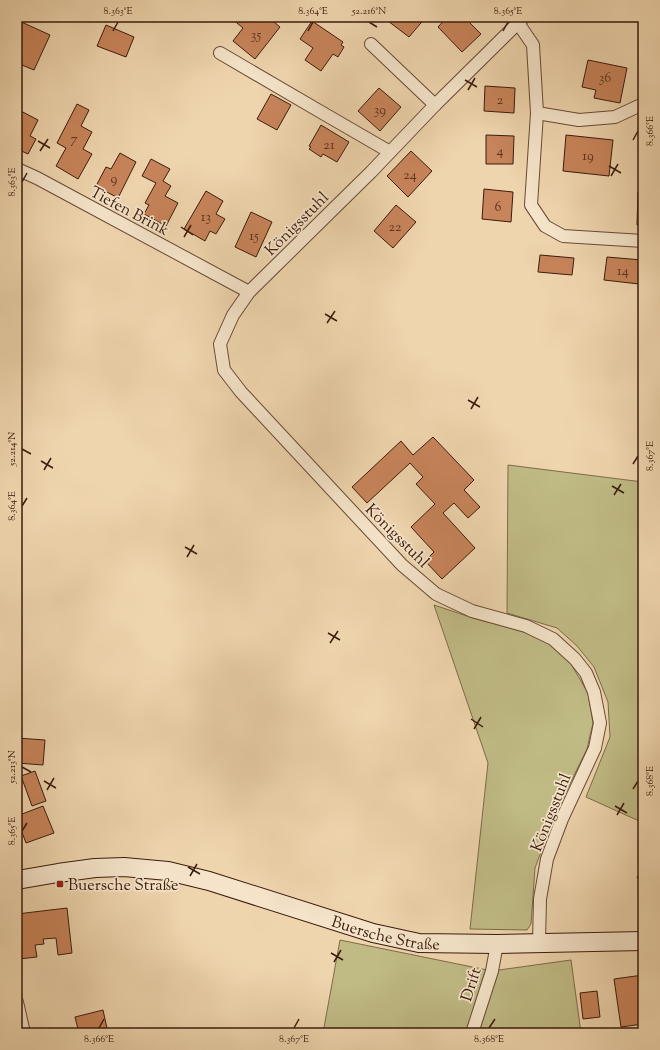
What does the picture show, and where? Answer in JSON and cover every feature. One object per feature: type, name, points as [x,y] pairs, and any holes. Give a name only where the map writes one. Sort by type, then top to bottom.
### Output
[{"type":"main road","name":"Buersche Straße","points":[[17,880],[95,868],[124,867],[168,871],[208,881],[373,934],[419,944],[643,941]]},
{"type":"street","name":"Königsstuhl","points":[[521,20],[248,292],[233,315],[220,344],[224,370],[241,392],[402,565],[436,594],[472,611],[526,626],[553,639],[576,659],[586,673],[594,692],[600,723],[595,748],[562,819],[547,859],[540,899],[539,943]]},
{"type":"street","points":[[521,20],[533,45],[537,113],[531,205],[545,226],[563,236],[643,241]]},
{"type":"street","points":[[371,44],[435,105]]},
{"type":"street","points":[[220,53],[390,152]]},
{"type":"street","points":[[537,113],[580,120],[594,119],[615,117],[643,104]]},
{"type":"street","name":"Tiefen Brink","points":[[17,169],[37,178],[248,292]]},
{"type":"street","name":"Drift","points":[[472,1033],[492,971],[497,944]]},
{"type":"street","points":[[17,1002],[24,1033]]},
{"type":"shaded area","points":[[508,465],[643,482],[643,812],[639,821],[586,797],[610,737],[608,702],[594,667],[577,646],[557,628],[507,613]]},
{"type":"shaded area","points":[[434,605],[473,618],[521,631],[550,643],[571,664],[588,693],[593,723],[587,749],[556,812],[535,868],[531,924],[527,930],[470,929],[488,763]]},
{"type":"shaded area","points":[[340,940],[492,971],[571,960],[581,1033],[323,1033]]},
{"type":"building","points":[[231,17],[268,17],[280,27],[255,59],[233,41],[243,28]]},
{"type":"building","points":[[391,17],[426,17],[409,37],[388,21]]},
{"type":"building","points":[[447,17],[464,17],[481,34],[462,52],[438,27]]},
{"type":"building","points":[[17,20],[50,35],[34,70],[17,63]]},
{"type":"building","points":[[312,21],[343,42],[341,45],[344,47],[338,57],[333,54],[321,71],[305,60],[313,48],[300,39]]},
{"type":"building","points":[[106,25],[134,37],[126,57],[97,46]]},
{"type":"building","points":[[588,60],[627,68],[620,103],[594,98],[596,90],[582,87]]},
{"type":"building","points":[[485,86],[515,88],[514,113],[484,111]]},
{"type":"building","points":[[379,88],[401,107],[380,131],[358,111]]},
{"type":"building","points":[[271,94],[291,105],[277,130],[257,119]]},
{"type":"building","points":[[77,104],[89,110],[81,126],[92,132],[83,149],[92,154],[78,179],[56,166],[66,148],[57,143]]},
{"type":"building","points":[[17,109],[38,120],[30,136],[36,139],[28,154],[17,149]]},
{"type":"building","points":[[321,125],[349,142],[337,162],[323,154],[321,157],[309,149],[311,147],[309,146]]},
{"type":"building","points":[[486,135],[514,136],[513,164],[486,164]]},
{"type":"building","points":[[566,135],[613,140],[609,176],[563,171]]},
{"type":"building","points":[[411,151],[432,171],[408,197],[387,176]]},
{"type":"building","points":[[120,153],[136,162],[118,198],[96,186],[106,167],[111,169]]},
{"type":"building","points":[[151,159],[170,169],[163,181],[171,186],[165,196],[178,203],[166,226],[144,214],[149,205],[145,203],[156,183],[142,176]]},
{"type":"building","points":[[484,189],[513,192],[511,222],[482,219]]},
{"type":"building","points":[[206,191],[223,201],[216,214],[225,219],[216,234],[210,231],[205,241],[184,229]]},
{"type":"building","points":[[638,192],[643,193],[643,225],[637,225]]},
{"type":"building","points":[[396,205],[416,222],[393,248],[374,231]]},
{"type":"building","points":[[251,212],[272,222],[256,257],[235,247]]},
{"type":"building","points":[[540,255],[574,258],[572,275],[538,272]]},
{"type":"building","points":[[607,257],[642,260],[639,284],[604,280]]},
{"type":"building","points":[[433,437],[474,480],[464,490],[480,507],[468,518],[454,503],[443,513],[475,548],[442,579],[425,561],[434,552],[411,527],[435,504],[416,484],[423,477],[410,463],[367,503],[352,487],[401,441],[413,455]]},
{"type":"building","points":[[17,738],[45,740],[43,765],[17,763]]},
{"type":"building","points":[[35,771],[46,801],[32,806],[21,776]]},
{"type":"building","points":[[43,806],[54,833],[26,843],[17,816]]},
{"type":"building","points":[[643,864],[643,880],[637,878]]},
{"type":"building","points":[[67,908],[72,953],[58,955],[56,938],[43,939],[44,944],[35,945],[37,957],[19,959],[17,945],[17,914]]},
{"type":"building","points":[[643,975],[643,1024],[621,1027],[614,979]]},
{"type":"building","points":[[597,991],[600,1017],[583,1019],[580,993]]},
{"type":"building","points":[[103,1010],[108,1033],[79,1033],[75,1017]]},
{"type":"place","name":"Buersche Straße","points":[[60,884]]}]
